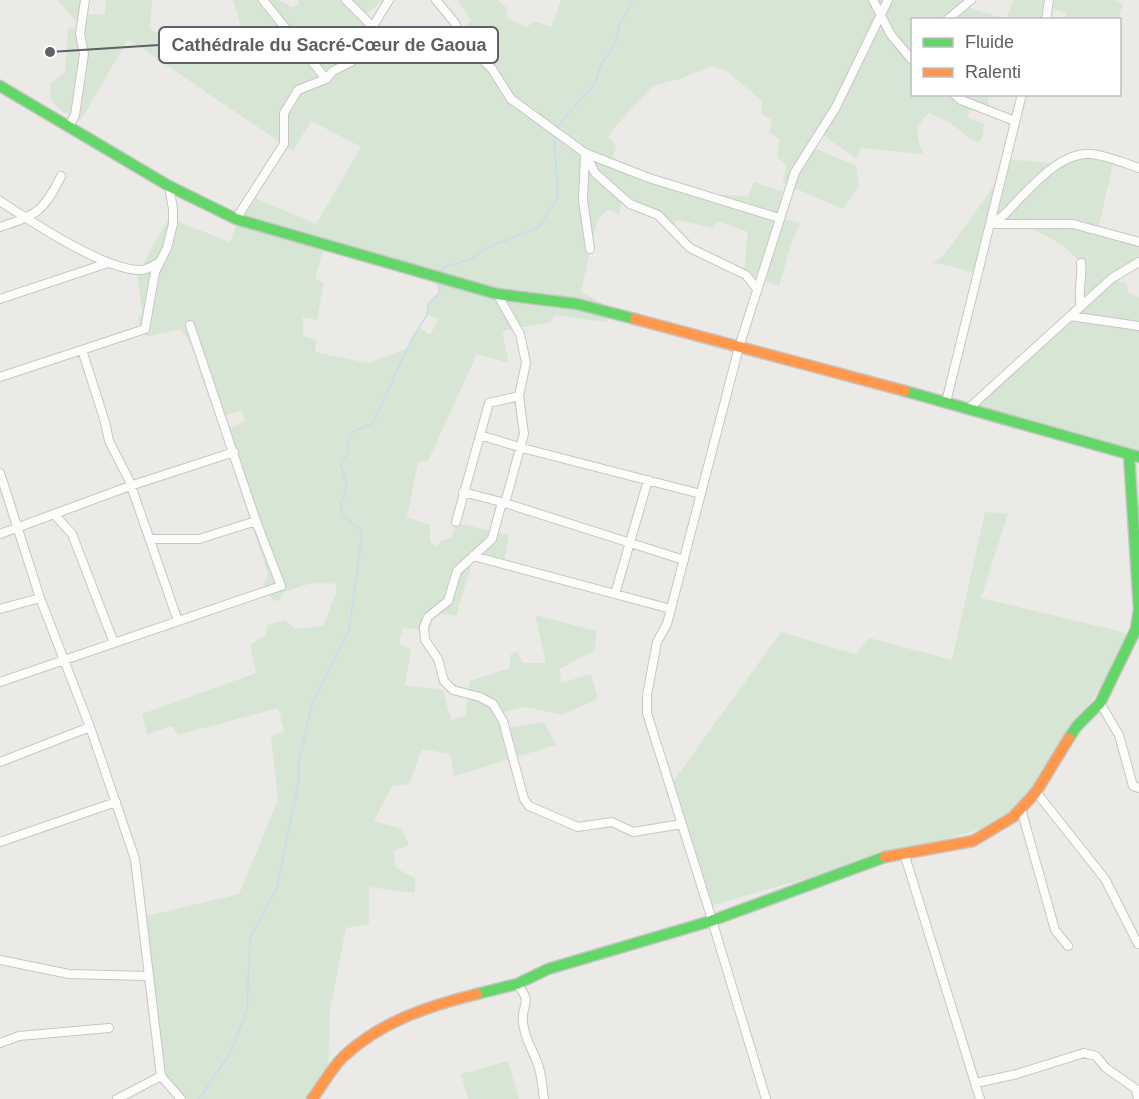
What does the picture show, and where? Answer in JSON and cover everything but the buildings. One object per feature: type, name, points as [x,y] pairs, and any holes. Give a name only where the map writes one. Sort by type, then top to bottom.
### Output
[{"type":"main road","points":[[0,86],[169,186],[236,219],[497,294],[578,304],[969,408],[1134,456],[1139,609],[1136,629],[1100,703],[1077,726],[1036,792],[1012,817],[973,841],[877,858],[711,921],[548,969],[517,984],[434,1005],[388,1024],[342,1058],[312,1099]]},
{"type":"street","points":[[69,126],[75,115],[84,54],[80,34],[85,0]]},
{"type":"street","points":[[263,0],[326,80]]},
{"type":"street","points":[[346,0],[373,27]]},
{"type":"street","points":[[236,219],[284,144],[284,112],[298,90],[326,80],[333,71],[351,62],[389,0]]},
{"type":"street","points":[[436,0],[465,42],[492,69],[511,99],[585,153],[649,178],[727,200],[779,218]]},
{"type":"street","points":[[873,0],[891,35],[909,49]]},
{"type":"street","points":[[766,1099],[647,713],[647,694],[657,642],[667,624],[739,348],[779,218],[795,172],[836,107],[888,0]]},
{"type":"street","points":[[949,18],[971,0]]},
{"type":"street","points":[[1046,18],[1049,0]]},
{"type":"street","points":[[956,96],[961,100],[1015,121]]},
{"type":"street","points":[[946,402],[1021,96]]},
{"type":"street","points":[[585,153],[583,200],[590,249]]},
{"type":"street","points":[[585,153],[595,173],[630,204],[658,215],[690,248],[746,276],[757,289]]},
{"type":"street","points":[[990,224],[1004,217],[1057,164],[1069,159],[1089,154],[1139,168]]},
{"type":"street","points":[[0,227],[27,219],[39,212],[61,176]]},
{"type":"street","points":[[0,377],[145,329],[158,263],[166,248],[173,224],[169,186]]},
{"type":"street","points":[[0,201],[27,219],[108,263],[142,270],[158,263]]},
{"type":"street","points":[[990,224],[1073,224],[1139,242]]},
{"type":"street","points":[[969,408],[1112,278],[1139,262]]},
{"type":"street","points":[[0,299],[108,263]]},
{"type":"street","points":[[1081,306],[1079,299],[1083,274],[1082,263]]},
{"type":"street","points":[[497,294],[520,334],[526,363],[519,396],[524,434],[522,448],[492,539],[457,571],[448,601],[428,617],[424,627],[425,640],[438,659],[444,681],[453,690],[480,696],[493,704],[502,721],[524,799],[529,806],[578,827],[612,822],[633,831],[682,824]]},
{"type":"street","points":[[1070,316],[1139,326]]},
{"type":"street","points":[[0,682],[281,586],[256,521],[190,325]]},
{"type":"street","points":[[81,350],[109,441],[130,486],[178,621]]},
{"type":"street","points":[[456,522],[489,403],[519,396]]},
{"type":"street","points":[[480,435],[701,494]]},
{"type":"street","points":[[0,534],[130,486],[234,452]]},
{"type":"street","points":[[0,473],[40,598],[90,728],[135,859],[161,1076],[181,1099]]},
{"type":"street","points":[[615,594],[648,480]]},
{"type":"street","points":[[463,492],[505,503],[684,560]]},
{"type":"street","points":[[54,514],[72,534],[114,644]]},
{"type":"street","points":[[150,539],[199,539],[256,521]]},
{"type":"street","points":[[473,556],[671,609]]},
{"type":"street","points":[[0,609],[40,598]]},
{"type":"street","points":[[1100,703],[1119,735],[1133,786],[1139,788]]},
{"type":"street","points":[[0,762],[90,728]]},
{"type":"street","points":[[1036,792],[1105,879],[1138,944]]},
{"type":"street","points":[[0,842],[116,802]]},
{"type":"street","points":[[1021,808],[1055,930],[1068,946]]},
{"type":"street","points":[[904,853],[981,1099]]},
{"type":"street","points":[[0,960],[69,974],[149,976]]},
{"type":"street","points":[[517,984],[526,995],[527,1004],[522,1020],[528,1044],[538,1063],[544,1099]]},
{"type":"street","points":[[0,1043],[19,1035],[110,1028]]},
{"type":"street","points":[[976,1083],[1017,1074],[1083,1053],[1096,1056],[1106,1068],[1136,1089],[1137,1099]]},
{"type":"street","points":[[117,1099],[161,1076]]},
{"type":"green space","points":[[57,0],[85,0],[83,14],[105,14],[106,0],[152,0],[150,29],[175,43],[209,39],[216,53],[247,46],[233,0],[279,0],[292,7],[299,4],[297,0],[384,0],[366,14],[366,38],[385,46],[413,44],[430,65],[443,54],[461,63],[467,50],[458,39],[471,20],[457,0],[498,0],[508,9],[506,18],[527,27],[534,21],[551,27],[561,0],[972,0],[970,8],[1003,18],[911,18],[911,96],[988,96],[989,107],[969,111],[968,118],[984,124],[982,139],[978,142],[972,140],[949,122],[929,113],[918,127],[923,154],[860,148],[857,159],[823,135],[814,148],[856,166],[859,186],[843,209],[783,183],[786,165],[777,157],[780,139],[769,133],[772,120],[761,114],[762,101],[728,72],[712,66],[677,80],[654,85],[608,137],[617,146],[610,162],[702,194],[748,196],[754,182],[789,194],[779,218],[801,223],[792,241],[779,286],[744,273],[748,232],[717,221],[714,228],[677,220],[673,227],[656,210],[621,203],[619,215],[608,209],[597,221],[581,292],[610,307],[606,322],[554,315],[551,322],[502,331],[509,363],[477,354],[428,461],[418,462],[407,517],[430,525],[430,541],[437,547],[441,541],[451,538],[457,523],[509,535],[503,567],[473,560],[456,616],[434,612],[429,632],[403,627],[399,643],[411,650],[405,685],[443,690],[451,720],[465,716],[470,681],[510,668],[510,655],[517,651],[523,663],[546,663],[535,615],[596,631],[595,650],[560,669],[561,683],[591,674],[598,698],[563,715],[525,707],[504,712],[507,728],[544,722],[556,745],[454,776],[450,754],[422,749],[409,784],[392,786],[374,821],[402,829],[409,845],[393,851],[396,868],[415,878],[415,893],[369,887],[369,924],[346,928],[330,1010],[328,1078],[312,1099],[181,1099],[161,1076],[142,917],[239,894],[278,800],[271,737],[284,730],[278,708],[178,735],[172,726],[147,734],[142,714],[256,673],[250,645],[266,634],[267,625],[285,620],[295,629],[322,626],[337,593],[335,584],[315,583],[283,593],[280,600],[274,601],[263,585],[268,575],[222,432],[245,421],[242,410],[217,419],[198,367],[198,357],[181,329],[146,337],[138,319],[142,313],[137,274],[169,218],[230,242],[238,224],[255,198],[316,224],[361,147],[311,121],[293,151],[128,39],[81,120],[61,111],[51,99],[50,83],[65,72],[68,28],[79,29],[80,23]],"holes":[[[326,240],[437,281],[440,292],[428,304],[427,315],[439,318],[430,335],[419,327],[408,348],[368,363],[315,352],[317,340],[303,336],[303,317],[317,320],[324,282],[315,279]]]},
{"type":"green space","points":[[1013,0],[1113,0],[1123,4],[1118,18],[1064,18],[1067,14],[1052,8],[1048,18],[1006,18]]},
{"type":"green space","points":[[1089,154],[1114,160],[1098,230],[1139,242],[1139,262],[1112,278],[1127,284],[1128,292],[1139,297],[1139,457],[969,408],[1081,306],[1081,263],[1064,246],[1023,223],[990,224],[978,274],[933,263],[944,255],[1002,175],[1006,159],[1057,164]]},
{"type":"green space","points":[[985,512],[1008,514],[981,598],[1123,632],[1127,635],[1102,685],[1046,765],[1051,768],[1013,817],[985,828],[709,906],[666,791],[781,632],[855,654],[870,638],[952,660]]},
{"type":"green space","points":[[508,1061],[519,1099],[468,1099],[461,1074]]},
{"type":"waterway","points":[[556,127],[594,85],[601,65],[614,46],[620,25],[633,0]]},
{"type":"waterway","points":[[439,273],[443,268],[473,258],[484,249],[539,227],[558,197],[554,134]]},
{"type":"waterway","points":[[199,1099],[230,1053],[247,1011],[250,938],[277,888],[299,780],[299,762],[312,703],[349,630],[362,535],[359,528],[342,515],[341,504],[347,485],[341,465],[353,432],[373,423],[411,340],[427,315],[428,304],[440,292],[438,283]]},
{"type":"traffic: fast","points":[[0,86],[169,186],[236,219],[497,294],[577,304],[635,319]]},
{"type":"traffic: fast","points":[[905,391],[1139,457]]},
{"type":"traffic: fast","points":[[1069,738],[1077,726],[1100,703],[1136,629],[1139,609],[1129,455]]},
{"type":"traffic: fast","points":[[477,994],[517,984],[548,969],[711,921],[885,857]]},
{"type":"traffic: slow","points":[[635,319],[905,391]]},
{"type":"traffic: slow","points":[[885,857],[973,841],[1013,817],[1036,792],[1069,738]]},
{"type":"traffic: slow","points":[[312,1099],[343,1057],[373,1034],[423,1010],[477,994]]},
{"type":"place","name":"Cathédrale du Sacré-Cœur de Gaoua","points":[[50,52]]}]
